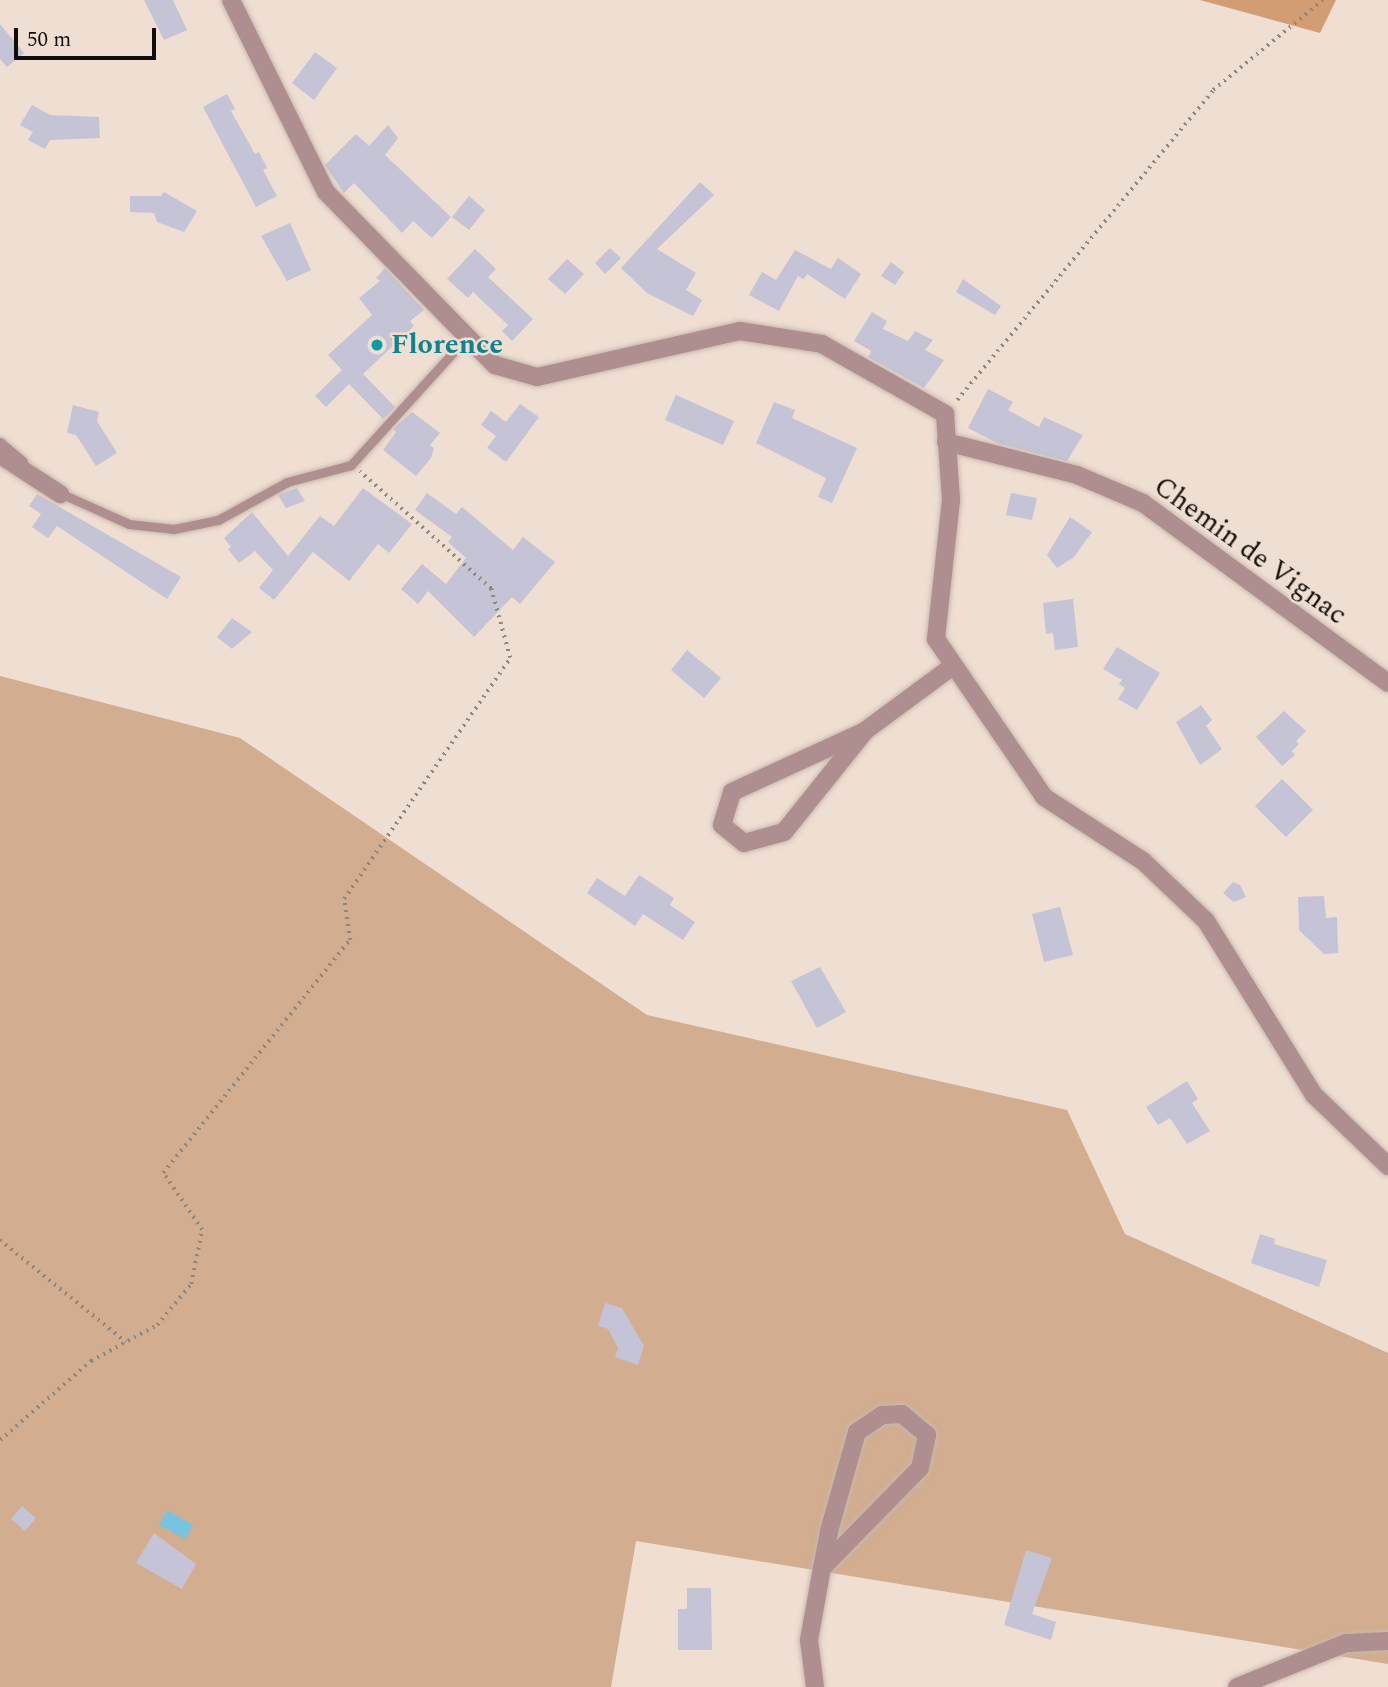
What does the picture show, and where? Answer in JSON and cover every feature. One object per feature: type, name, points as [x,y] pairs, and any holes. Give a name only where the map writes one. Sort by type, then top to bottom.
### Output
[{"type":"street","points":[[231,0],[326,192],[469,334],[495,365],[537,377],[740,331],[822,344],[944,414],[951,500],[936,639],[1044,797],[1143,862],[1206,921],[1314,1095],[1388,1167]]},
{"type":"street","name":"Chemin de Vignac","points":[[947,442],[1077,475],[1143,503],[1388,683]]},
{"type":"street","points":[[0,455],[60,494]]},
{"type":"street","points":[[865,731],[784,832],[744,843],[722,825],[732,792],[865,731],[953,666]]},
{"type":"street","points":[[815,1687],[809,1640],[822,1568],[857,1432],[881,1415],[902,1414],[928,1435],[920,1468],[822,1568]]},
{"type":"street","points":[[1237,1687],[1346,1643],[1388,1641]]},
{"type":"lane","points":[[0,442],[60,494],[129,524],[174,529],[218,520],[287,482],[351,464],[469,334]]},
{"type":"path","points":[[944,414],[1213,90],[1323,0]]},
{"type":"path","points":[[0,1440],[91,1361],[156,1325],[191,1284],[202,1230],[163,1173],[350,940],[344,899],[510,659],[491,589],[351,464]]},
{"type":"path","points":[[0,1240],[126,1342]]},
{"type":"shaded area","points":[[1200,0],[1336,0],[1320,33]]},
{"type":"shaded area","points":[[0,676],[240,738],[647,1015],[1067,1110],[1125,1234],[1388,1353],[1388,1664],[636,1541],[611,1687],[0,1687]]},
{"type":"water","points":[[167,1510],[193,1525],[185,1539],[159,1525]]},
{"type":"building","points":[[144,0],[173,0],[187,30],[164,40]]},
{"type":"building","points":[[0,24],[24,53],[7,67],[0,59]]},
{"type":"building","points":[[315,52],[337,68],[314,100],[292,83]]},
{"type":"building","points":[[227,94],[235,109],[231,111],[255,154],[259,152],[267,168],[263,170],[277,196],[256,207],[203,107]]},
{"type":"building","points":[[32,105],[50,115],[99,117],[100,138],[50,140],[45,149],[28,140],[33,132],[20,125]]},
{"type":"building","points":[[388,125],[398,138],[385,155],[451,217],[432,238],[413,221],[402,233],[354,183],[344,193],[325,165],[356,134],[369,146]]},
{"type":"building","points":[[700,182],[714,195],[657,249],[696,273],[686,290],[702,300],[693,316],[647,293],[621,268]]},
{"type":"building","points":[[164,192],[197,211],[184,232],[157,222],[154,213],[130,212],[130,196],[161,196]]},
{"type":"building","points":[[469,196],[485,210],[469,230],[452,217]]},
{"type":"building","points":[[290,223],[311,270],[287,281],[261,236]]},
{"type":"building","points":[[610,248],[621,258],[605,274],[595,263]]},
{"type":"building","points":[[475,249],[496,269],[488,277],[533,319],[512,341],[502,331],[508,325],[473,292],[468,298],[447,279]]},
{"type":"building","points":[[795,250],[831,269],[838,258],[861,274],[845,299],[807,274],[804,279],[798,276],[779,311],[749,295],[762,272],[776,280]]},
{"type":"building","points":[[567,259],[584,274],[565,294],[548,279]]},
{"type":"building","points":[[891,262],[904,272],[895,285],[881,276]]},
{"type":"building","points":[[385,268],[424,310],[410,321],[414,326],[363,374],[395,407],[383,419],[349,384],[326,407],[315,396],[342,370],[328,355],[372,315],[359,298],[380,281],[376,278]]},
{"type":"building","points":[[963,279],[1001,306],[995,315],[956,292]]},
{"type":"building","points":[[872,312],[887,321],[883,329],[908,341],[915,331],[933,340],[925,350],[944,360],[924,388],[868,357],[871,351],[854,341]]},
{"type":"building","points":[[988,389],[1013,402],[1008,410],[1039,427],[1044,417],[1083,435],[1067,461],[997,443],[968,428]]},
{"type":"building","points":[[676,395],[734,421],[723,445],[665,420]]},
{"type":"building","points":[[774,402],[795,410],[792,418],[857,448],[832,503],[818,497],[826,478],[756,443]]},
{"type":"building","points":[[520,404],[539,417],[506,462],[487,448],[496,436],[481,425],[491,411],[506,422]]},
{"type":"building","points":[[73,405],[99,412],[97,421],[117,453],[96,466],[76,435],[67,433]]},
{"type":"building","points":[[412,412],[440,433],[430,445],[434,448],[431,458],[416,476],[383,450],[396,432],[393,429]]},
{"type":"building","points":[[297,488],[305,501],[286,508],[278,495]]},
{"type":"building","points":[[363,488],[412,524],[389,553],[378,544],[349,581],[313,552],[274,600],[259,588],[273,570],[255,551],[239,563],[228,549],[231,547],[224,538],[252,512],[288,556],[320,516],[334,526]]},
{"type":"building","points":[[427,493],[456,514],[462,507],[513,550],[523,537],[555,562],[520,604],[512,597],[474,637],[428,591],[418,604],[401,589],[422,564],[446,584],[466,558],[448,542],[452,537],[415,510]]},
{"type":"building","points":[[1011,493],[1037,498],[1032,520],[1006,515]]},
{"type":"building","points":[[37,494],[181,577],[167,599],[57,526],[48,538],[32,527],[41,514],[29,506]]},
{"type":"building","points":[[1070,517],[1092,532],[1074,557],[1057,568],[1047,555]]},
{"type":"building","points":[[1073,599],[1078,647],[1055,650],[1053,633],[1046,634],[1043,603]]},
{"type":"building","points":[[232,618],[252,632],[232,649],[217,637]]},
{"type":"building","points":[[1117,647],[1160,673],[1137,710],[1118,699],[1125,688],[1119,684],[1122,680],[1103,669]]},
{"type":"building","points":[[687,650],[721,678],[704,698],[671,670]]},
{"type":"building","points":[[1201,705],[1212,720],[1206,726],[1222,749],[1200,765],[1176,722]]},
{"type":"building","points":[[1284,711],[1306,731],[1296,741],[1299,744],[1292,751],[1295,755],[1282,766],[1256,737]]},
{"type":"building","points":[[1282,779],[1313,810],[1286,837],[1255,806]]},
{"type":"building","points":[[639,875],[674,898],[670,905],[695,922],[683,940],[643,914],[635,926],[587,893],[597,878],[625,896]]},
{"type":"building","points":[[1233,882],[1240,885],[1246,897],[1234,902],[1223,893]]},
{"type":"building","points":[[1324,896],[1326,918],[1337,917],[1338,953],[1324,954],[1299,930],[1298,897]]},
{"type":"building","points":[[1060,907],[1073,955],[1044,962],[1032,914]]},
{"type":"building","points":[[820,967],[846,1012],[817,1028],[791,981]]},
{"type":"building","points":[[1187,1081],[1198,1099],[1192,1103],[1210,1131],[1187,1144],[1170,1118],[1158,1125],[1146,1107]]},
{"type":"building","points":[[1260,1234],[1275,1239],[1274,1244],[1327,1260],[1319,1287],[1251,1263]]},
{"type":"building","points":[[605,1303],[622,1308],[644,1346],[638,1365],[615,1357],[618,1348],[608,1329],[598,1326]]},
{"type":"building","points":[[22,1506],[36,1518],[25,1531],[11,1519]]},
{"type":"building","points":[[154,1533],[196,1564],[182,1589],[136,1563]]},
{"type":"building","points":[[1026,1550],[1052,1558],[1032,1614],[1056,1622],[1051,1640],[1004,1625]]},
{"type":"building","points":[[687,1588],[711,1588],[712,1650],[678,1650],[678,1609],[687,1609]]},
{"type":"place","name":"Florence","points":[[377,345]]}]
